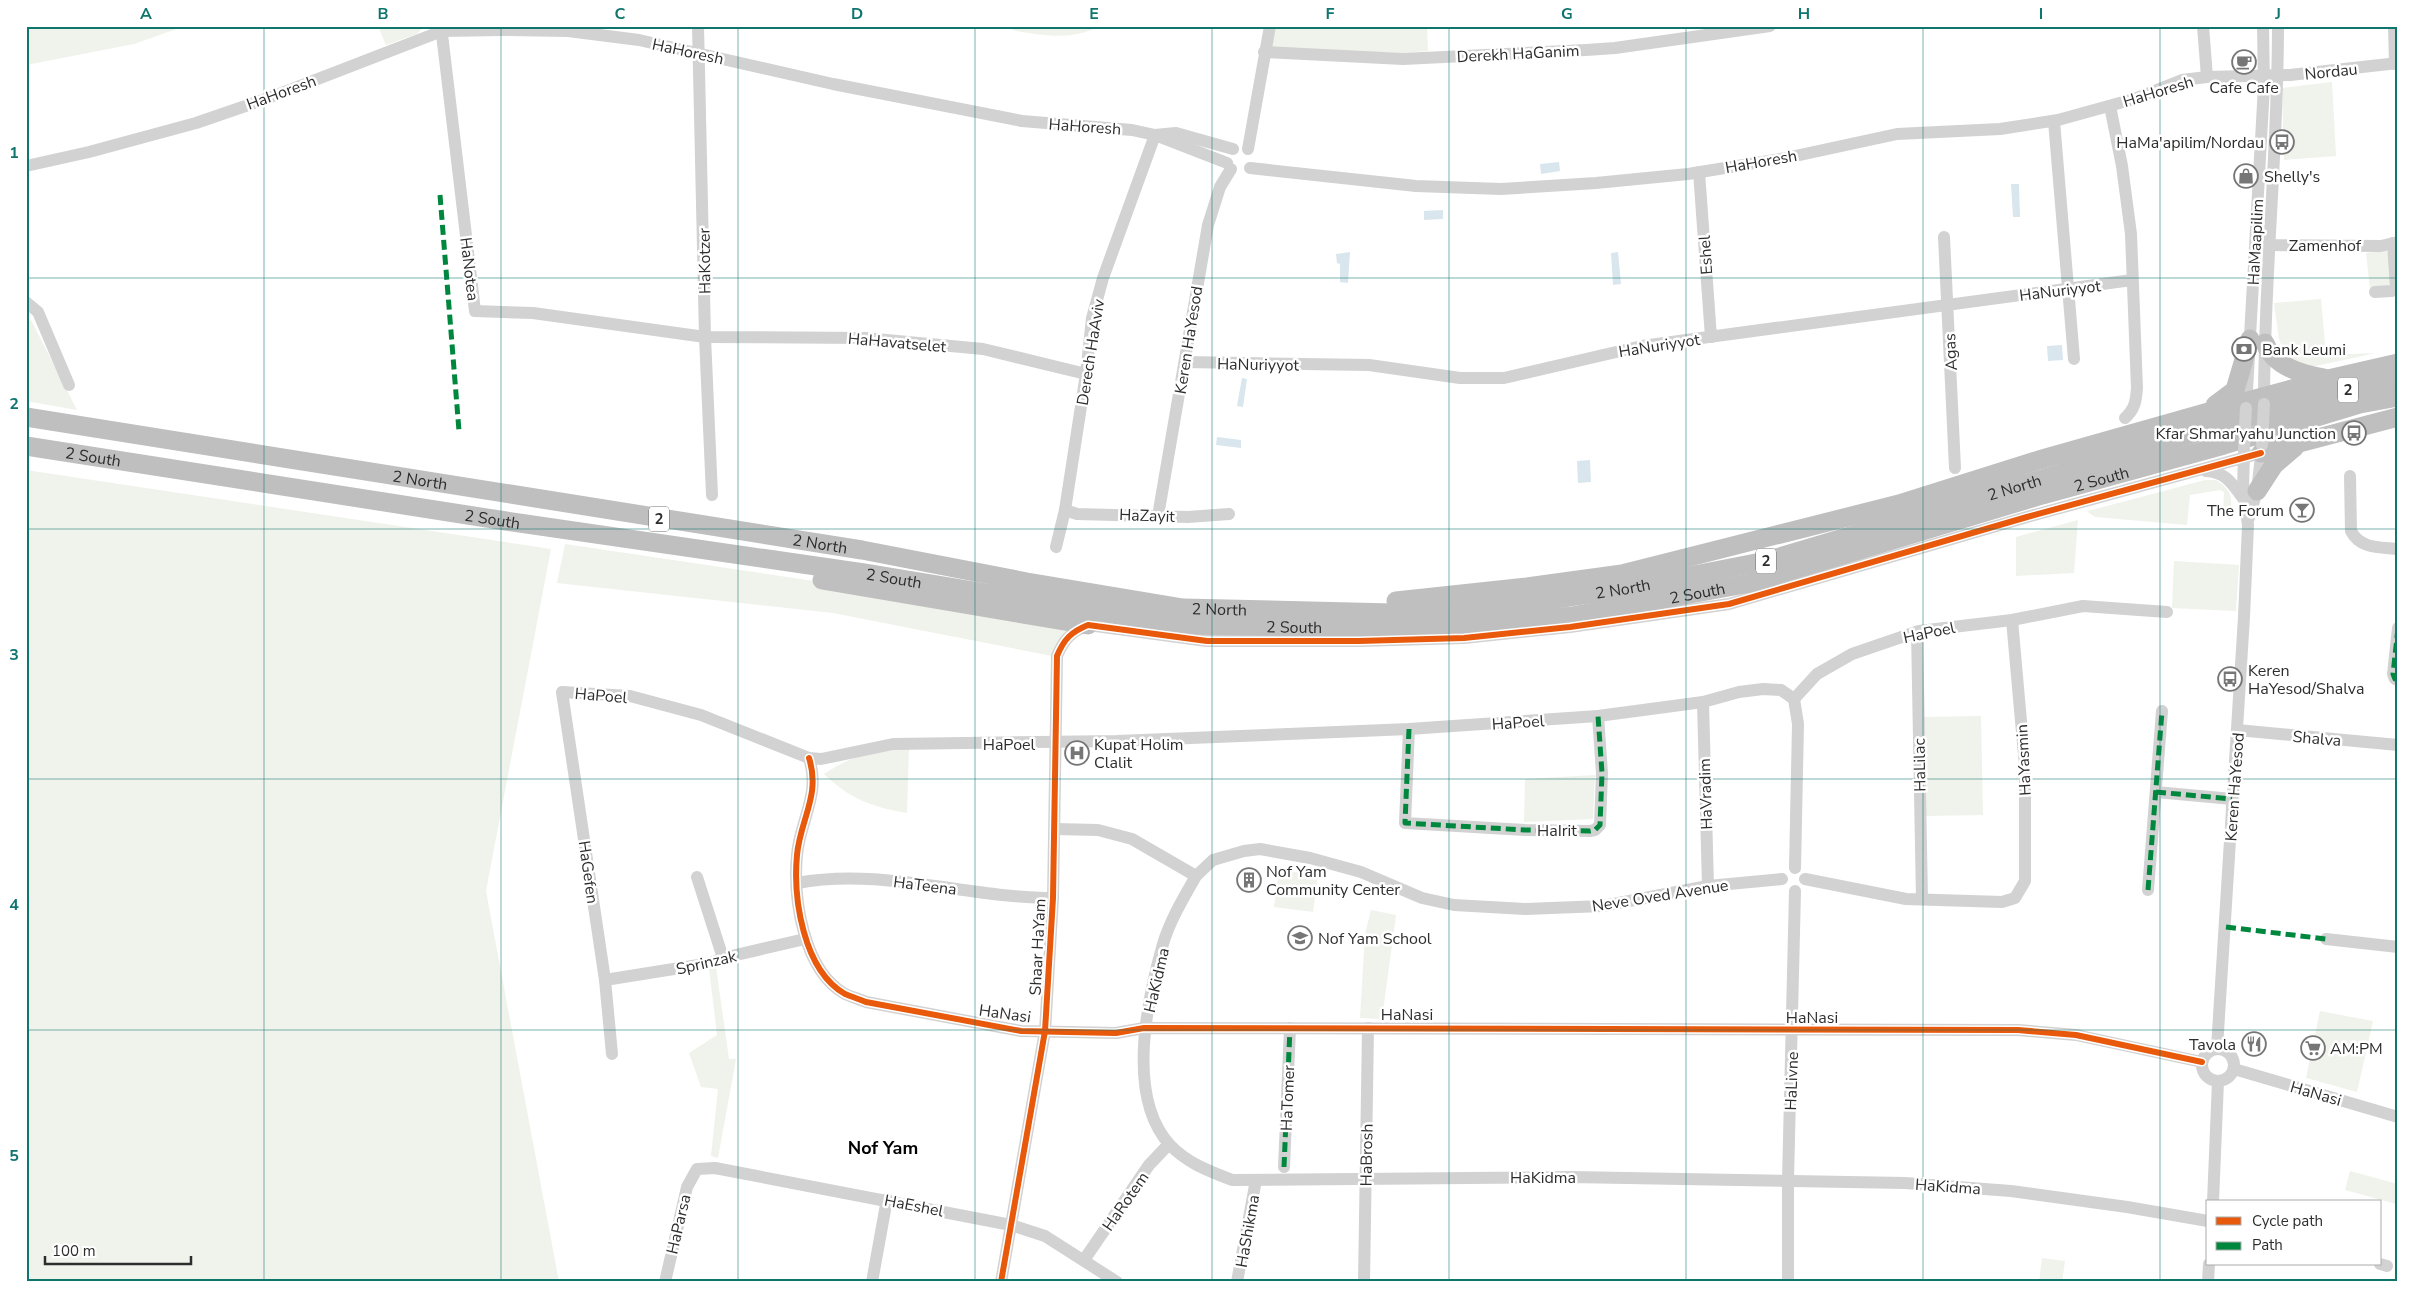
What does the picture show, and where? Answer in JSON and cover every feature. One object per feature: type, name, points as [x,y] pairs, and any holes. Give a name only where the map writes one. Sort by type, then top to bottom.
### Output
[{"type":"highway","points":[[2196,416],[2235,390],[2257,341],[2273,357],[2288,367],[2303,374],[2328,379]]},
{"type":"highway","points":[[1292,610],[1527,587],[1622,574],[1899,504],[2039,460],[2196,416],[2255,402],[2328,379],[2398,363]]},
{"type":"highway","name":"2 North","points":[[26,417],[565,505],[862,550],[1027,582],[1183,608],[1393,613],[1542,601],[1701,575],[1766,561],[2223,425],[2362,386],[2398,379]]},
{"type":"highway","name":"2 South","points":[[26,446],[506,521],[854,572],[1179,625],[1436,629],[1572,616],[1750,583],[2042,495],[2360,404],[2398,397]]},
{"type":"highway","points":[[2253,451],[2301,443],[2398,416]]},
{"type":"highway","points":[[2251,496],[2274,465],[2301,443]]},
{"type":"highway","points":[[506,521],[598,542],[1088,625]]},
{"type":"street","name":"HaKotzer","points":[[698,26],[705,337],[712,495]]},
{"type":"street","points":[[1248,149],[1239,147],[1233,149],[1228,154],[1229,166],[1239,173],[1250,168],[1253,158],[1248,149],[1270,26]]},
{"type":"street","name":"Derekh HaGanim","points":[[1264,52],[1403,59],[1586,50],[1625,47],[1770,26]]},
{"type":"street","points":[[2203,26],[2207,77]]},
{"type":"street","name":"HaMaapilim","points":[[2253,451],[2257,341],[2256,234],[2264,75],[2264,26]]},
{"type":"street","name":"HaMaapilim","points":[[2253,451],[2257,341],[2268,245],[2278,75],[2278,26]]},
{"type":"street","points":[[2394,26],[2396,63]]},
{"type":"street","name":"HaHoresh","points":[[26,166],[89,152],[196,123],[274,96],[441,28],[568,31],[639,40],[699,52],[833,84],[1022,121],[1132,130],[1155,135],[1229,166]]},
{"type":"street","name":"HaNotea","points":[[441,28],[475,311],[534,312],[705,337]]},
{"type":"street","name":"Nordau","points":[[2264,75],[2396,63]]},
{"type":"street","name":"HaHoresh","points":[[1250,168],[1416,186],[1501,189],[1596,183],[1699,172],[1786,158],[1897,134],[2000,129],[2054,121],[2134,99],[2182,80],[2264,75]]},
{"type":"street","points":[[2110,106],[2122,166],[2131,234],[2137,388],[2136,403],[2132,411],[2125,418]]},
{"type":"street","points":[[2054,121],[2074,358]]},
{"type":"street","name":"HaHoresh","points":[[1155,135],[1176,133],[1233,149]]},
{"type":"street","name":"Derech HaAviv","points":[[1056,547],[1065,510],[1086,374],[1092,318],[1103,278],[1155,135]]},
{"type":"street","name":"Keren HaYesod","points":[[1158,516],[1208,225],[1229,166]]},
{"type":"street","name":"Eshel","points":[[1699,172],[1711,337]]},
{"type":"street","name":"Zamenhof","points":[[2256,234],[2260,241],[2268,245],[2381,246],[2395,243]]},
{"type":"street","name":"Agas","points":[[1944,237],[1955,468]]},
{"type":"street","points":[[2375,292],[2392,291],[2396,288],[2395,243]]},
{"type":"street","name":"HaNuriyyot","points":[[1185,362],[1368,366],[1460,378],[1504,378],[1614,352],[1711,337],[2132,280]]},
{"type":"street","points":[[26,302],[38,312],[69,385]]},
{"type":"street","name":"HaHavatselet","points":[[705,337],[875,338],[983,349],[1086,374]]},
{"type":"street","points":[[1088,625],[1207,641],[1358,641],[1464,638],[1570,627],[1728,604],[2028,517],[2200,471],[2253,451]]},
{"type":"street","name":"Keren HaYesod","points":[[2251,496],[2253,451]]},
{"type":"street","name":"Keren HaYesod","points":[[2217,1048],[2253,451]]},
{"type":"street","points":[[2200,471],[2222,474],[2251,496]]},
{"type":"street","points":[[2350,476],[2351,530],[2354,537],[2366,546],[2398,548]]},
{"type":"street","name":"HaZayit","points":[[1065,510],[1077,514],[1158,516],[1230,514]]},
{"type":"street","name":"HaPoel","points":[[562,692],[630,696],[701,715],[809,758],[821,760],[893,744],[1056,743],[1409,729],[1598,716],[1703,702],[1739,692],[1763,689],[1780,690],[1794,699],[1817,674],[1852,654],[1917,632],[2012,620],[2083,606],[2167,612]]},
{"type":"street","name":"HaYasmin","points":[[1922,899],[2002,902],[2015,898],[2026,881],[2025,766],[2012,620]]},
{"type":"street","name":"Shaar HaYam","points":[[1001,1282],[1045,1032],[1053,898],[1057,656],[1063,641],[1073,632],[1088,625]]},
{"type":"street","points":[[2398,628],[2393,674],[2395,679],[2398,680]]},
{"type":"street","name":"HaLilac","points":[[1917,632],[1922,899]]},
{"type":"street","name":"HaGefen","points":[[562,692],[605,980],[612,1054]]},
{"type":"street","points":[[1794,699],[1798,724],[1795,868]]},
{"type":"street","name":"HaVradim","points":[[1703,702],[1708,886]]},
{"type":"street","points":[[2148,890],[2162,711]]},
{"type":"street","name":"HaIrit","points":[[1409,729],[1405,823],[1525,830],[1595,830],[1600,825],[1602,773],[1598,716]]},
{"type":"street","name":"Shalva","points":[[2237,730],[2398,745]]},
{"type":"street","name":"HaPoel","points":[[814,780],[822,770],[844,756]]},
{"type":"street","points":[[809,758],[814,780]]},
{"type":"street","name":"HaNasi","points":[[814,780],[810,806],[797,854],[797,883],[801,927],[805,940],[822,973],[844,993],[866,1002],[1021,1031],[1045,1032],[1116,1032],[1144,1028],[1793,1031],[2018,1030],[2076,1035],[2202,1062]]},
{"type":"street","points":[[2156,792],[2232,799]]},
{"type":"street","points":[[1055,828],[1098,830],[1132,839],[1196,876]]},
{"type":"street","name":"Neve Oved Avenue","points":[[1196,876],[1212,860],[1244,851],[1260,849],[1310,858],[1361,872],[1422,898],[1454,905],[1525,910],[1603,906],[1708,886],[1782,879]]},
{"type":"street","points":[[1795,868],[1802,872],[1805,879],[1802,888],[1795,891],[1786,888],[1782,879],[1788,870],[1795,868]]},
{"type":"street","name":"HaKidma","points":[[1196,876],[1183,898],[1164,943],[1144,1028],[1145,1083],[1153,1119],[1170,1144],[1193,1164],[1232,1180],[1571,1176],[1905,1183],[2011,1191],[2127,1207],[2206,1221]]},
{"type":"street","points":[[698,877],[723,958]]},
{"type":"street","name":"HaTeena","points":[[797,883],[848,877],[917,884],[1017,898],[1053,898]]},
{"type":"street","points":[[1805,879],[1906,899],[1922,899]]},
{"type":"street","name":"HaLivne","points":[[1788,1282],[1788,1180],[1795,891]]},
{"type":"street","points":[[2326,939],[2398,947]]},
{"type":"street","name":"Sprinzak","points":[[605,980],[712,963],[723,958],[805,940]]},
{"type":"street","name":"HaTomer","points":[[1284,1167],[1290,1028]]},
{"type":"street","name":"HaBrosh","points":[[1364,1282],[1368,1028]]},
{"type":"street","points":[[2217,1048],[2230,1053],[2233,1057],[2234,1069],[2228,1078],[2218,1081],[2204,1073],[2202,1062],[2207,1053],[2217,1048]]},
{"type":"street","name":"HaNasi","points":[[2234,1069],[2398,1116]]},
{"type":"street","points":[[2213,1200],[2218,1081]]},
{"type":"street","name":"HaRotem","points":[[1084,1260],[1149,1165],[1170,1144]]},
{"type":"street","name":"HaEshel","points":[[697,1169],[714,1168],[1011,1224],[1045,1236],[1117,1282]]},
{"type":"street","name":"HaParsa","points":[[665,1282],[686,1187],[697,1169]]},
{"type":"street","name":"HaShikma","points":[[1237,1282],[1256,1180]]},
{"type":"street","points":[[872,1282],[887,1200]]},
{"type":"street","points":[[2208,1282],[2210,1266]]},
{"type":"shaded area","points":[[26,26],[185,26],[134,44],[26,65]]},
{"type":"shaded area","points":[[378,26],[424,26],[417,34],[386,45]]},
{"type":"shaded area","points":[[1013,26],[1100,26],[1080,33],[1059,36],[1016,31],[1012,30]]},
{"type":"shaded area","points":[[1275,26],[1427,26],[1428,51],[1403,53],[1270,48]]},
{"type":"shaded area","points":[[2332,82],[2336,156],[2284,160],[2282,88]]},
{"type":"shaded area","points":[[1559,162],[1560,171],[1541,174],[1540,164]]},
{"type":"shaded area","points":[[2011,184],[2019,184],[2020,217],[2013,217]]},
{"type":"shaded area","points":[[1443,210],[1443,219],[1424,220],[1424,211]]},
{"type":"shaded area","points":[[1350,252],[1348,283],[1340,282],[1340,264],[1337,263],[1336,254]]},
{"type":"shaded area","points":[[1618,252],[1621,284],[1613,285],[1611,253]]},
{"type":"shaded area","points":[[2388,252],[2392,283],[2389,287],[2370,289],[2366,253]]},
{"type":"shaded area","points":[[2321,299],[2326,355],[2376,353],[2311,367],[2287,361],[2279,339],[2274,303]]},
{"type":"shaded area","points":[[31,320],[77,410],[26,401],[26,323]]},
{"type":"shaded area","points":[[2062,345],[2063,360],[2048,361],[2047,346]]},
{"type":"shaded area","points":[[1242,378],[1247,379],[1243,407],[1237,406]]},
{"type":"shaded area","points":[[1217,437],[1241,440],[1241,448],[1216,445]]},
{"type":"shaded area","points":[[1590,460],[1591,482],[1578,483],[1577,461]]},
{"type":"shaded area","points":[[26,470],[551,549],[486,891],[559,1282],[26,1282]]},
{"type":"shaded area","points":[[2205,480],[2216,480],[2229,492],[2231,502],[2230,520],[2223,515],[2224,492],[2220,490],[2190,495],[2187,525],[2095,517],[2088,511]]},
{"type":"shaded area","points":[[2078,520],[2074,573],[2016,576],[2016,537]]},
{"type":"shaded area","points":[[565,544],[834,584],[1068,628],[1058,641],[1052,656],[833,613],[557,583]]},
{"type":"shaded area","points":[[2174,561],[2239,565],[2236,611],[2172,608]]},
{"type":"shaded area","points":[[1981,716],[1983,815],[1926,816],[1924,717]]},
{"type":"shaded area","points":[[909,747],[907,813],[862,801],[843,790],[824,774],[855,757],[884,750]]},
{"type":"shaded area","points":[[1595,775],[1593,819],[1524,822],[1525,779]]},
{"type":"shaded area","points":[[1279,870],[1318,875],[1313,912],[1274,907]]},
{"type":"shaded area","points":[[1371,910],[1396,915],[1382,1019],[1360,1018],[1365,934]]},
{"type":"shaded area","points":[[716,967],[729,1059],[736,1059],[718,1158],[711,1156],[718,1089],[701,1087],[689,1053],[717,1035],[709,968]]},
{"type":"shaded area","points":[[2320,1011],[2373,1021],[2357,1092],[2306,1078]]},
{"type":"shaded area","points":[[2350,1171],[2398,1184],[2396,1204],[2345,1190]]},
{"type":"shaded area","points":[[2042,1258],[2065,1261],[2062,1282],[2039,1282]]},
{"type":"marked path","points":[[440,195],[459,431]]},
{"type":"marked path","points":[[2398,628],[2393,674],[2395,679],[2398,680]]},
{"type":"marked path","points":[[2148,890],[2162,711]]},
{"type":"marked path","points":[[1409,729],[1405,823],[1525,830],[1590,831],[1595,830],[1600,825],[1602,773],[1598,716]]},
{"type":"marked path","points":[[2156,792],[2232,799]]},
{"type":"marked path","points":[[2226,927],[2326,939]]},
{"type":"marked path","points":[[1284,1167],[1290,1028]]},
{"type":"cycle path","points":[[1001,1282],[1045,1031],[1053,898],[1057,656],[1065,641],[1077,630],[1088,625],[1207,641],[1359,641],[1464,638],[1570,627],[1729,604],[2027,517],[2261,453]]},
{"type":"cycle path","points":[[809,758],[813,784],[797,855],[796,872],[799,912],[810,951],[819,968],[831,983],[845,994],[866,1002],[1021,1031],[1116,1033],[1144,1028],[2018,1030],[2076,1035],[2202,1062]]},
{"type":"place","name":"Cafe Cafe","points":[[2244,62]]},
{"type":"place","name":"HaMa'apilim/Nordau","points":[[2282,142]]},
{"type":"place","name":"Shelly's","points":[[2246,176]]},
{"type":"place","name":"Bank Leumi","points":[[2244,349]]},
{"type":"place","name":"Kfar Shmar'yahu Junction","points":[[2354,433]]},
{"type":"place","name":"The Forum","points":[[2302,510]]},
{"type":"place","name":"Keren HaYesod/Shalva","points":[[2230,679]]},
{"type":"place","name":"Kupat Holim Clalit","points":[[1077,753]]},
{"type":"place","name":"Nof Yam Community Center","points":[[1249,880]]},
{"type":"place","name":"Nof Yam School","points":[[1300,938]]},
{"type":"place","name":"Tavola","points":[[2254,1044]]},
{"type":"place","name":"AM:PM","points":[[2313,1048]]},
{"type":"district","name":"Nof Yam","points":[[883,1148]]}]
